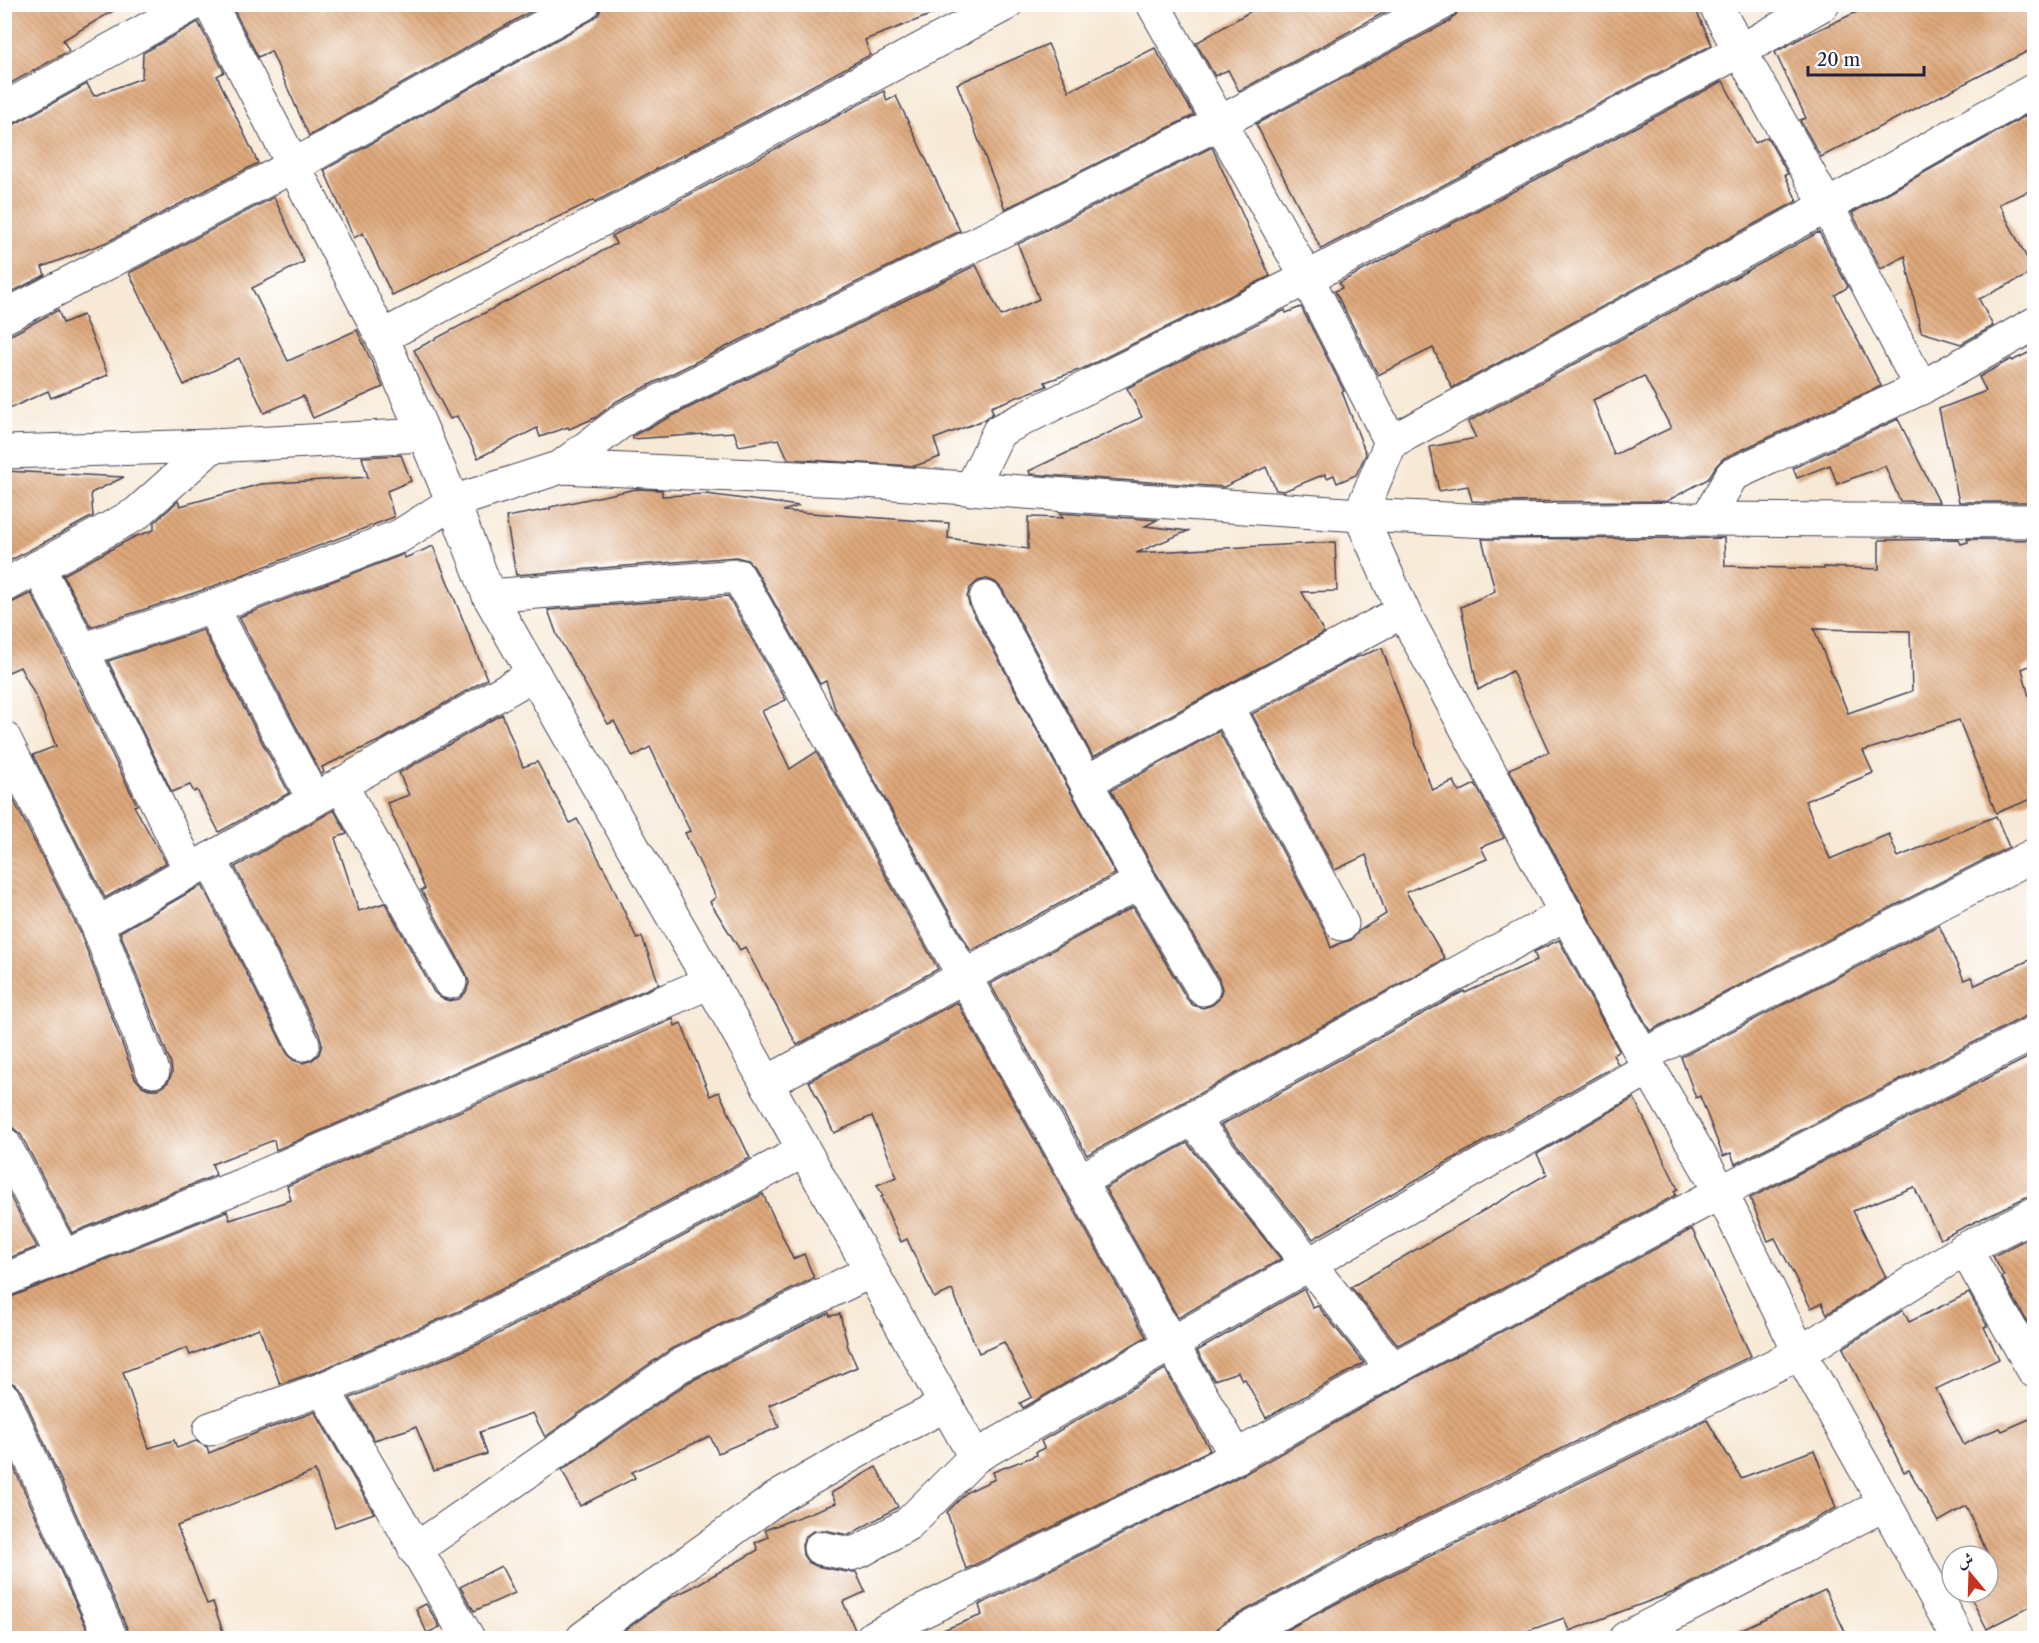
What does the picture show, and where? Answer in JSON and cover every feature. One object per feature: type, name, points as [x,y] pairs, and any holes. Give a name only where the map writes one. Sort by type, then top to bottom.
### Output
[{"type":"street","points":[[4,109],[193,4]]},
{"type":"street","points":[[210,4],[382,337],[453,502],[489,596],[710,982],[975,1457]]},
{"type":"street","points":[[4,317],[293,166],[583,4]]},
{"type":"street","points":[[382,337],[1006,4]]},
{"type":"street","points":[[1153,4],[1307,278],[1391,442]]},
{"type":"street","points":[[82,650],[212,607],[400,536],[453,502],[561,467],[626,418],[1219,123],[1441,4]]},
{"type":"street","points":[[1715,4],[1827,206],[1921,388]]},
{"type":"street","points":[[971,489],[999,431],[1307,278],[1740,51],[1823,4]]},
{"type":"street","points":[[1958,1638],[1800,1353],[1720,1192],[1646,1061],[1403,611],[1360,515],[1391,442],[1827,206],[2034,90]]},
{"type":"street","points":[[1707,519],[1732,475],[1921,388],[2034,324]]},
{"type":"street","points":[[4,452],[212,446],[423,435]]},
{"type":"street","points":[[4,586],[136,514],[212,446]]},
{"type":"street","points":[[561,467],[864,481],[1360,515],[1490,521],[1707,519],[2034,521]]},
{"type":"street","points":[[38,567],[200,864],[303,1044]]},
{"type":"street","points":[[489,596],[738,576],[1237,1457]]},
{"type":"street","points":[[986,598],[1140,882],[1203,989]]},
{"type":"street","points":[[212,607],[327,792],[450,982]]},
{"type":"street","points":[[1086,782],[1403,611]]},
{"type":"street","points":[[97,924],[534,674]]},
{"type":"street","points":[[1227,705],[1342,924]]},
{"type":"street","points":[[4,738],[97,924],[153,1071]]},
{"type":"street","points":[[820,1548],[850,1554],[862,1550],[908,1524],[975,1457],[1309,1264],[1646,1061],[2034,855]]},
{"type":"street","points":[[766,1083],[1140,882]]},
{"type":"street","points":[[1079,1181],[1567,913]]},
{"type":"street","points":[[4,1280],[242,1185],[710,982]]},
{"type":"street","points":[[872,1638],[1237,1457],[1393,1369],[1720,1192],[2034,1033]]},
{"type":"street","points":[[1192,1119],[1393,1369]]},
{"type":"street","points":[[4,1144],[63,1256]]},
{"type":"street","points":[[210,1429],[323,1389],[472,1326],[804,1151]]},
{"type":"street","points":[[1233,1638],[1366,1566],[1800,1353],[1965,1249],[2034,1214]]},
{"type":"street","points":[[1965,1249],[2034,1371]]},
{"type":"street","points":[[415,1550],[679,1366],[871,1271]]},
{"type":"street","points":[[323,1389],[468,1638]]},
{"type":"street","points":[[4,1399],[111,1638]]},
{"type":"street","points":[[583,1638],[775,1499],[886,1435],[946,1405]]},
{"type":"street","points":[[1626,1638],[1885,1504]]},
{"type":"building","points":[[16,4],[125,4],[63,40],[69,51],[4,87],[4,11]]},
{"type":"building","points":[[231,4],[544,4],[309,136],[271,51],[258,57]]},
{"type":"building","points":[[602,4],[950,4],[951,7],[865,40],[870,55],[595,202],[594,200],[392,295],[363,233],[354,238],[324,170],[592,20],[599,14]]},
{"type":"building","points":[[1263,4],[1400,4],[1239,91],[1228,70],[1215,76],[1196,43]]},
{"type":"building","points":[[1460,4],[1693,4],[1712,45],[1321,249],[1256,124],[1450,21],[1457,13]]},
{"type":"building","points":[[1874,4],[2034,4],[2034,48],[1821,157],[1800,120],[1806,118],[1775,52]]},
{"type":"building","points":[[198,22],[224,72],[217,76],[258,163],[107,242],[42,267],[45,275],[4,296],[4,128],[87,84],[94,96],[142,78],[143,53]]},
{"type":"building","points":[[1048,44],[1069,91],[1155,48],[1194,115],[1005,209],[957,84]]},
{"type":"building","points":[[1723,81],[1755,143],[1767,137],[1788,174],[1785,175],[1797,201],[1452,388],[1433,348],[1378,375],[1335,291],[1342,288],[1339,283]]},
{"type":"building","points":[[884,91],[887,101],[896,96],[960,231],[617,401],[595,418],[569,429],[568,427],[540,437],[537,428],[478,458],[457,416],[450,419],[414,350],[616,244],[612,236]]},
{"type":"building","points":[[2034,111],[2034,189],[1999,204],[2034,272],[1979,299],[1993,326],[1961,344],[1921,332],[1905,256],[1881,269],[1852,213]]},
{"type":"building","points":[[1212,147],[1270,276],[1082,369],[1045,382],[1047,386],[991,407],[993,413],[984,420],[934,439],[940,457],[915,466],[788,459],[779,439],[739,446],[734,432],[633,439],[636,434],[976,265],[1001,316],[1039,299],[1018,244]]},
{"type":"building","points":[[274,197],[304,262],[252,288],[288,361],[357,330],[383,387],[313,418],[303,396],[264,413],[239,358],[184,385],[129,273]]},
{"type":"building","points":[[1819,232],[1848,287],[1835,295],[1881,386],[1724,458],[1708,479],[1667,501],[1489,502],[1472,501],[1468,486],[1439,491],[1430,447],[1476,438],[1468,422]],"holes":[[[1644,376],[1671,428],[1614,455],[1593,400]]]},
{"type":"building","points":[[1301,307],[1344,391],[1342,392],[1366,454],[1356,475],[1337,483],[1334,475],[1327,478],[1325,474],[1284,491],[1276,490],[1266,467],[1224,487],[1030,474],[1029,471],[1142,417],[1127,388],[1285,310],[1286,313]]},
{"type":"building","points":[[58,310],[63,323],[83,315],[108,375],[51,398],[48,391],[4,411],[4,336],[13,334]]},
{"type":"building","points":[[2034,350],[2034,502],[1959,502],[1939,409],[1986,391],[1979,377],[2011,359],[2012,361]]},
{"type":"building","points":[[1898,419],[1939,502],[1900,501],[1885,466],[1837,484],[1830,465],[1797,478],[1793,468]]},
{"type":"building","points":[[401,455],[411,481],[387,491],[394,517],[206,589],[91,627],[63,575],[134,537],[154,530],[154,523],[178,501],[180,506],[261,484],[368,477],[362,457]]},
{"type":"building","points":[[4,471],[124,477],[91,493],[93,516],[4,564]]},
{"type":"building","points":[[636,489],[662,490],[662,496],[706,494],[799,506],[783,511],[949,523],[948,538],[1028,549],[1028,517],[1063,518],[1059,513],[1157,520],[1145,526],[1188,531],[1136,553],[1335,542],[1337,591],[1302,592],[1324,633],[1093,757],[1002,589],[995,582],[987,579],[978,581],[970,588],[967,597],[970,607],[1115,874],[971,951],[836,712],[826,681],[820,684],[754,567],[747,560],[736,557],[516,575],[506,517]]},
{"type":"building","points":[[1724,538],[1725,566],[1824,569],[1824,567],[1879,569],[1879,540],[1959,539],[1961,544],[1968,542],[1967,539],[2034,540],[2034,664],[2022,669],[2034,717],[2034,798],[1996,813],[1959,720],[1863,751],[1873,773],[1805,801],[1830,859],[1889,834],[1898,857],[1996,816],[2009,847],[1650,1031],[1509,769],[1549,752],[1512,671],[1478,690],[1461,607],[1495,591],[1482,539]],"holes":[[[1814,629],[1910,631],[1912,691],[1848,713]]]},
{"type":"building","points":[[433,546],[487,679],[383,739],[322,767],[324,772],[321,774],[239,617],[404,554],[405,558]]},
{"type":"building","points":[[31,593],[137,805],[134,806],[166,863],[105,898],[33,755],[56,746],[37,699],[20,667],[4,674],[4,605]]},
{"type":"building","points":[[728,596],[786,700],[762,711],[790,769],[816,752],[938,969],[797,1045],[745,947],[740,950],[710,902],[716,897],[685,833],[690,831],[650,747],[633,757],[614,721],[608,724],[557,635],[548,610]]},
{"type":"building","points":[[203,630],[289,793],[219,832],[197,790],[194,792],[190,785],[172,792],[108,661]]},
{"type":"building","points":[[1382,648],[1432,790],[1454,781],[1459,792],[1475,784],[1504,838],[1481,847],[1487,859],[1406,892],[1445,959],[1087,1155],[990,984],[1133,907],[1187,999],[1193,1005],[1203,1008],[1219,999],[1222,989],[1219,979],[1156,873],[1111,790],[1219,731],[1326,934],[1331,948],[1351,940],[1359,931],[1386,914],[1366,855],[1335,870],[1252,714],[1355,658]]},
{"type":"building","points":[[502,714],[523,767],[537,762],[570,823],[577,819],[607,874],[637,939],[642,937],[659,984],[276,1150],[274,1140],[212,1164],[216,1175],[72,1233],[21,1135],[13,1128],[4,1125],[4,781],[80,932],[135,1078],[142,1086],[159,1089],[168,1082],[172,1073],[171,1064],[120,932],[202,885],[287,1053],[293,1060],[303,1063],[319,1054],[322,1044],[320,1036],[235,867],[334,810],[347,834],[335,838],[359,911],[385,903],[434,992],[449,1001],[459,999],[466,992],[469,983],[466,973],[421,890],[425,889],[387,803],[409,795],[399,773]]},
{"type":"building","points":[[1939,925],[1964,980],[1971,977],[1975,985],[2034,958],[2034,1014],[1735,1164],[1731,1153],[1723,1156],[1700,1096],[1696,1098],[1681,1057]]},
{"type":"building","points":[[1559,940],[1619,1051],[1613,1055],[1618,1064],[1313,1239],[1221,1125],[1464,991],[1465,993],[1537,960],[1534,952]]},
{"type":"building","points":[[957,1002],[1146,1337],[1023,1408],[1020,1403],[1032,1397],[1004,1342],[979,1353],[952,1290],[934,1298],[907,1239],[901,1242],[877,1185],[897,1177],[872,1116],[834,1133],[809,1081]]},
{"type":"building","points":[[673,1019],[675,1026],[681,1023],[710,1096],[719,1092],[750,1158],[464,1309],[316,1372],[280,1384],[259,1328],[190,1355],[187,1348],[123,1372],[149,1448],[174,1440],[177,1448],[196,1441],[207,1447],[209,1453],[315,1412],[374,1513],[335,1527],[315,1471],[177,1526],[207,1604],[213,1602],[225,1638],[129,1638],[128,1630],[21,1391],[14,1384],[4,1380],[4,1298],[227,1211],[230,1220],[291,1200],[287,1186]]},
{"type":"building","points":[[2029,1057],[2034,1067],[2034,1195],[1940,1239],[1914,1187],[1853,1211],[1886,1277],[1827,1314],[1822,1303],[1811,1308],[1775,1238],[1768,1241],[1750,1198]]},
{"type":"building","points":[[1634,1098],[1678,1189],[1674,1191],[1676,1195],[1398,1345],[1351,1287],[1547,1174],[1537,1154]]},
{"type":"building","points":[[1187,1143],[1281,1259],[1178,1318],[1105,1188]]},
{"type":"building","points":[[4,1185],[37,1247],[4,1260]]},
{"type":"building","points":[[763,1194],[793,1259],[804,1254],[814,1278],[671,1349],[545,1437],[533,1413],[480,1432],[487,1454],[434,1471],[416,1427],[374,1440],[350,1398],[481,1343]]},
{"type":"building","points":[[1692,1229],[1751,1356],[1357,1549],[1224,1622],[1217,1629],[1214,1638],[927,1638],[927,1636],[982,1615],[979,1605],[1246,1473],[1402,1385]]},
{"type":"building","points":[[2034,1235],[2034,1334],[2002,1277],[2004,1276],[1993,1256]]},
{"type":"building","points":[[1304,1289],[1313,1308],[1318,1306],[1364,1363],[1266,1418],[1245,1379],[1242,1380],[1238,1372],[1214,1380],[1197,1351]]},
{"type":"building","points":[[1969,1293],[1987,1326],[1984,1327],[1999,1359],[1936,1389],[1964,1445],[1982,1435],[2000,1428],[2002,1431],[2034,1417],[2034,1605],[1987,1629],[1974,1604],[2000,1604],[2000,1544],[1983,1544],[1966,1506],[1938,1522],[1909,1470],[1904,1472],[1843,1348],[1903,1310],[1909,1322]]},
{"type":"building","points":[[829,1313],[830,1316],[840,1314],[848,1347],[857,1367],[769,1405],[779,1427],[718,1453],[710,1436],[632,1472],[635,1478],[580,1506],[562,1470],[689,1382]]},
{"type":"building","points":[[1165,1369],[1210,1450],[966,1569],[947,1512],[967,1492],[995,1479],[993,1472],[1037,1455],[1036,1452],[1044,1448],[1041,1441]]},
{"type":"building","points":[[1707,1420],[1741,1478],[1814,1450],[1836,1508],[1674,1592],[1569,1631],[1564,1618],[1508,1638],[1271,1638],[1375,1583]]},
{"type":"building","points":[[4,1446],[91,1638],[4,1638]]},
{"type":"building","points":[[876,1467],[898,1507],[849,1535],[824,1530],[813,1531],[806,1536],[802,1545],[803,1555],[808,1562],[816,1566],[856,1572],[865,1592],[843,1602],[855,1630],[853,1638],[614,1638],[670,1598],[758,1550],[755,1543],[768,1537],[765,1530],[836,1503],[831,1493]]},
{"type":"building","points":[[501,1566],[515,1593],[474,1611],[460,1587]]},
{"type":"building","points":[[1825,1590],[1848,1638],[1723,1638]]},
{"type":"building","points":[[426,1604],[440,1627],[427,1633],[416,1609]]}]
